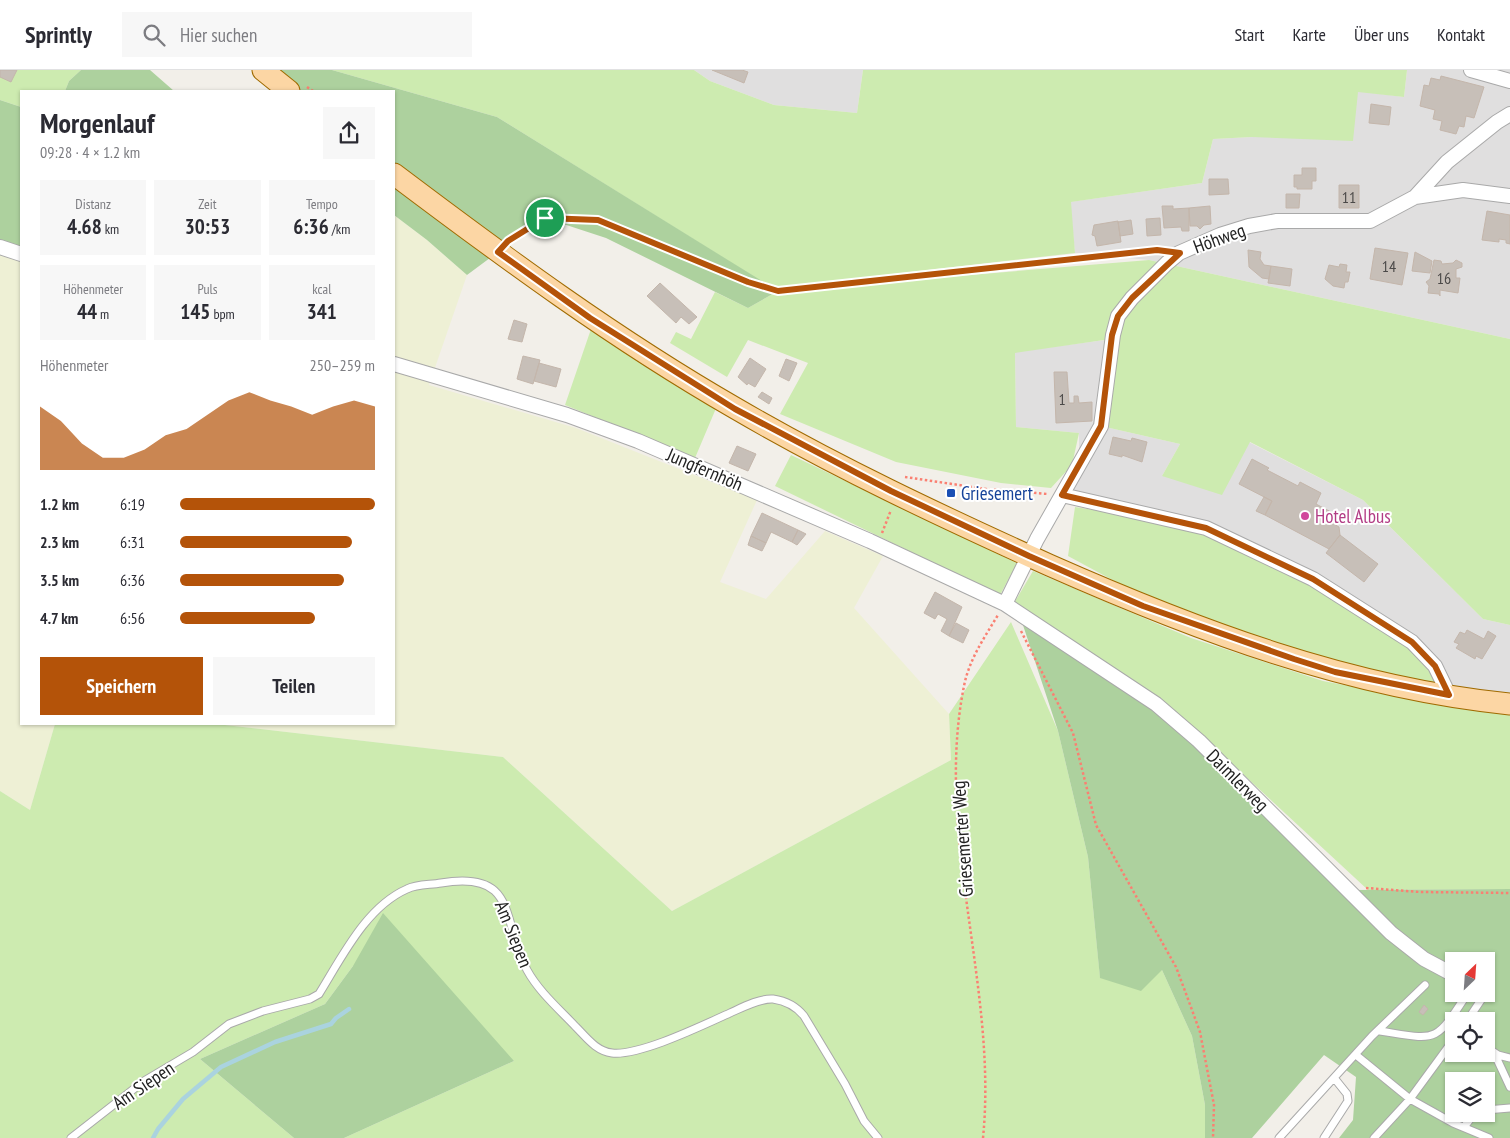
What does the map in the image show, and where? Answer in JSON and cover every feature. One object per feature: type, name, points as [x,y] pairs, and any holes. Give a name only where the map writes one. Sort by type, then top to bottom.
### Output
[{"type":"main road","points":[[263,70],[289,90]]},
{"type":"main road","points":[[395,175],[590,318],[735,409],[891,491],[1029,556],[1143,606],[1294,659],[1335,672],[1449,695],[1510,704]]},
{"type":"street","points":[[1471,70],[1510,81]]},
{"type":"street","name":"Höhweg","points":[[1029,556],[1101,426],[1112,335],[1118,316],[1132,298],[1180,253],[1220,235],[1250,226],[1277,221],[1370,221],[1415,197],[1447,162],[1496,122],[1510,114]]},
{"type":"street","points":[[1415,197],[1462,190],[1510,196]]},
{"type":"street","points":[[0,247],[20,254]]},
{"type":"street","name":"Jungfernhöh","points":[[395,364],[567,415],[638,440],[870,540],[1005,604]]},
{"type":"street","points":[[1062,495],[1206,528],[1313,579],[1412,642],[1435,666],[1449,695]]},
{"type":"street","points":[[1005,604],[1029,556]]},
{"type":"street","name":"Daimlerweg","points":[[1005,604],[1156,704],[1199,741],[1391,933],[1424,959],[1445,970]]},
{"type":"lane","name":"Am Siepen","points":[[71,1138],[144,1081],[193,1052],[228,1024],[310,999],[319,994],[361,929],[388,899],[410,888],[461,880],[477,881],[499,893],[513,926],[527,970],[536,983],[596,1048],[612,1053],[639,1048],[696,1028],[743,1007],[771,999],[785,1002],[796,1006],[804,1016],[845,1084],[864,1121],[878,1138]]},
{"type":"lane","points":[[1279,1138],[1356,1055],[1425,985]]},
{"type":"lane","points":[[1380,1031],[1422,1038],[1431,1037],[1443,1027],[1461,1002]]},
{"type":"lane","points":[[1374,1138],[1410,1098],[1445,1051]]},
{"type":"lane","points":[[1495,1053],[1510,1058]]},
{"type":"lane","points":[[1356,1055],[1410,1098],[1489,1138]]},
{"type":"lane","points":[[1498,1055],[1497,1059],[1510,1087]]},
{"type":"lane","points":[[1324,1138],[1348,1101],[1347,1094],[1335,1079]]},
{"type":"lane","points":[[1495,1109],[1510,1108]]},
{"type":"lane","points":[[1464,1127],[1468,1122]]},
{"type":"path","points":[[515,246],[508,241],[545,218],[598,220],[748,282],[778,291],[1157,250],[1180,253]]},
{"type":"path","points":[[900,477],[986,489],[1062,495]]},
{"type":"path","name":"Griesemerter Weg","points":[[983,1138],[986,1080],[978,981],[958,816],[956,748],[964,686],[975,652],[1005,604]]},
{"type":"path","points":[[1020,630],[1074,733],[1096,825],[1176,967],[1200,1032],[1214,1105],[1213,1138]]},
{"type":"path","points":[[1344,886],[1420,892],[1510,893]]},
{"type":"shaded area","points":[[694,70],[863,70],[857,113],[774,105],[710,81]]},
{"type":"shaded area","points":[[1407,70],[1510,70],[1510,339],[1149,260],[1075,253],[1070,202],[1202,183],[1213,139],[1252,137],[1358,91],[1404,97]]},
{"type":"shaded area","points":[[1105,340],[1101,426],[1180,444],[1162,476],[1249,442],[1363,500],[1483,619],[1510,625],[1510,704],[1449,695],[1313,579],[1062,495],[1079,467],[1079,433],[1016,427],[1015,352]]},
{"type":"green space","points":[[0,70],[81,70],[69,81],[65,90],[20,90],[20,107],[0,100]]},
{"type":"green space","points":[[81,70],[150,70],[173,90],[65,90],[69,81]]},
{"type":"green space","points":[[263,70],[332,70],[497,117],[778,291],[748,308],[606,238],[545,218],[508,241],[498,252],[467,275],[427,240],[395,216],[395,90],[288,90]]},
{"type":"green space","points":[[332,70],[694,70],[710,81],[774,105],[857,113],[863,70],[1407,70],[1404,97],[1358,92],[1353,141],[1252,137],[1213,139],[1202,183],[1071,202],[1075,253],[772,288],[497,117]]},
{"type":"green space","points":[[0,100],[20,107],[20,261],[0,255]]},
{"type":"green space","points":[[395,216],[427,240],[467,275],[429,385],[576,428],[757,500],[720,582],[766,599],[825,531],[883,556],[854,608],[949,714],[951,760],[672,911],[503,757],[225,725],[395,725]]},
{"type":"green space","points":[[0,255],[20,261],[20,725],[55,725],[30,810],[0,791]]},
{"type":"green space","points":[[1149,260],[1510,339],[1510,625],[1483,619],[1363,500],[1250,442],[1222,495],[1162,476],[1180,444],[1101,426],[1104,340],[1015,353],[1016,427],[1079,433],[1072,465],[1051,488],[1001,483],[896,462],[780,414],[808,363],[748,340],[727,377],[670,343],[676,332],[691,339],[715,292],[748,308],[778,291]]},
{"type":"green space","points":[[591,329],[717,406],[695,458],[565,405]]},
{"type":"green space","points":[[791,455],[1017,563],[1000,595],[775,486]]},
{"type":"green space","points":[[1075,507],[1206,528],[1313,579],[1412,642],[1449,695],[1198,626],[1068,556]]},
{"type":"green space","points":[[1033,571],[1191,638],[1323,681],[1454,706],[1510,712],[1510,889],[1368,890],[1164,701],[1014,603]]},
{"type":"green space","points":[[1018,610],[1156,705],[1353,890],[1510,889],[1510,1138],[1339,1138],[1353,1120],[1356,1077],[1324,1055],[1252,1138],[1205,1138],[1205,1105],[1192,1036],[1162,970],[1141,991],[1100,978],[1088,857],[1058,731]]},
{"type":"green space","points":[[1011,622],[1058,731],[1088,857],[1100,977],[1162,970],[1192,1036],[1205,1105],[1205,1138],[344,1138],[514,1061],[353,966],[325,1004],[200,1059],[294,1138],[0,1138],[0,791],[30,810],[55,725],[225,725],[503,757],[672,911],[951,760],[949,714]]},
{"type":"green space","points":[[383,913],[514,1061],[344,1138],[294,1138],[200,1059],[325,1004],[353,966]]},
{"type":"building","points":[[0,70],[17,70],[11,82],[0,77]]},
{"type":"building","points":[[712,70],[742,70],[748,72],[744,83]]},
{"type":"building","points":[[1441,76],[1484,87],[1474,118],[1466,116],[1464,127],[1459,126],[1456,134],[1440,130],[1442,121],[1433,119],[1435,110],[1420,106],[1424,85],[1429,86],[1431,78],[1440,80]]},
{"type":"building","points":[[1371,104],[1391,107],[1389,125],[1369,123]]},
{"type":"building","points":[[1302,168],[1316,168],[1316,181],[1312,181],[1312,189],[1297,189],[1297,187],[1294,187],[1294,175],[1302,175]]},
{"type":"building","points":[[1209,179],[1228,179],[1229,194],[1209,195]]},
{"type":"building","points":[[1339,185],[1359,185],[1359,208],[1339,208]]},
{"type":"building","points":[[1286,194],[1300,194],[1299,208],[1286,208]]},
{"type":"building","points":[[1162,206],[1173,206],[1173,209],[1189,208],[1189,231],[1182,231],[1181,227],[1164,228]]},
{"type":"building","points":[[1210,206],[1211,224],[1204,225],[1200,229],[1197,226],[1190,226],[1189,208]]},
{"type":"building","points":[[1487,211],[1510,215],[1510,244],[1506,243],[1506,240],[1499,239],[1499,242],[1482,240]]},
{"type":"building","points":[[1160,218],[1161,235],[1147,236],[1146,219]]},
{"type":"building","points":[[1131,220],[1133,234],[1120,236],[1118,222]]},
{"type":"building","points":[[1118,221],[1121,242],[1097,246],[1095,236],[1092,235],[1094,225]]},
{"type":"building","points":[[1375,248],[1408,253],[1402,285],[1370,279]]},
{"type":"building","points":[[1248,250],[1261,252],[1260,259],[1264,265],[1271,266],[1269,279],[1262,278],[1249,267]]},
{"type":"building","points":[[1415,252],[1432,261],[1430,273],[1412,271]]},
{"type":"building","points":[[1434,260],[1441,261],[1442,264],[1453,263],[1456,260],[1462,263],[1462,267],[1456,269],[1456,278],[1460,278],[1458,293],[1440,290],[1440,296],[1439,294],[1428,293],[1429,286],[1426,282],[1430,279]]},
{"type":"building","points":[[1340,264],[1347,265],[1346,272],[1350,272],[1348,282],[1345,282],[1344,288],[1333,286],[1325,279],[1329,265],[1339,267]]},
{"type":"building","points":[[1271,266],[1292,269],[1290,286],[1268,283]]},
{"type":"building","points":[[660,283],[697,317],[689,324],[681,317],[676,323],[647,296]]},
{"type":"building","points":[[514,320],[527,324],[522,342],[508,339]]},
{"type":"building","points":[[523,356],[540,360],[533,384],[517,379]]},
{"type":"building","points":[[750,358],[766,369],[755,387],[748,383],[747,385],[738,377]]},
{"type":"building","points":[[786,359],[797,363],[789,381],[779,376]]},
{"type":"building","points":[[539,363],[561,369],[556,387],[534,381]]},
{"type":"building","points":[[1054,372],[1067,372],[1069,403],[1074,403],[1074,396],[1078,396],[1079,403],[1092,402],[1092,421],[1056,423]]},
{"type":"building","points":[[762,392],[772,398],[769,404],[758,397]]},
{"type":"building","points":[[1113,437],[1131,441],[1132,438],[1147,442],[1142,462],[1122,455],[1122,457],[1109,454]]},
{"type":"building","points":[[737,446],[756,454],[748,471],[729,463]]},
{"type":"building","points":[[1252,459],[1269,468],[1267,470],[1298,486],[1300,482],[1321,493],[1316,504],[1331,512],[1327,520],[1339,527],[1340,535],[1329,549],[1265,515],[1272,501],[1239,484]]},
{"type":"building","points":[[1264,497],[1272,501],[1265,515],[1256,511]]},
{"type":"building","points":[[762,513],[798,530],[792,542],[771,532],[766,543],[751,536]]},
{"type":"building","points":[[798,530],[806,534],[797,545],[792,542]]},
{"type":"building","points":[[1340,535],[1378,564],[1364,582],[1326,553]]},
{"type":"building","points":[[751,536],[766,543],[762,551],[748,545]]},
{"type":"building","points":[[935,592],[962,607],[949,636],[941,631],[947,619],[938,614],[935,619],[924,613]]},
{"type":"building","points":[[956,623],[969,630],[963,643],[949,636]]},
{"type":"building","points":[[1467,630],[1484,639],[1488,631],[1496,636],[1482,659],[1476,656],[1475,659],[1456,648],[1459,644],[1454,642],[1460,632],[1465,634]]},
{"type":"building","points":[[1424,1005],[1428,1009],[1423,1015],[1419,1012]]},
{"type":"waterway","points":[[153,1138],[158,1129],[183,1099],[221,1067],[275,1042],[331,1024],[349,1009]]},
{"type":"place","name":"Griesemert","points":[[951,493]]},
{"type":"place","name":"Hotel Albus","points":[[1305,516]]},
{"type":"route","points":[[545,218],[598,220],[748,282],[778,291],[900,280],[1157,250],[1180,253],[1167,263],[1132,298],[1118,316],[1112,335],[1101,426],[1062,495],[1206,528],[1313,579],[1412,642],[1435,666],[1449,695],[1335,672],[1143,606],[1029,556],[891,491],[735,409],[590,318],[498,252],[508,241],[545,218]]}]
